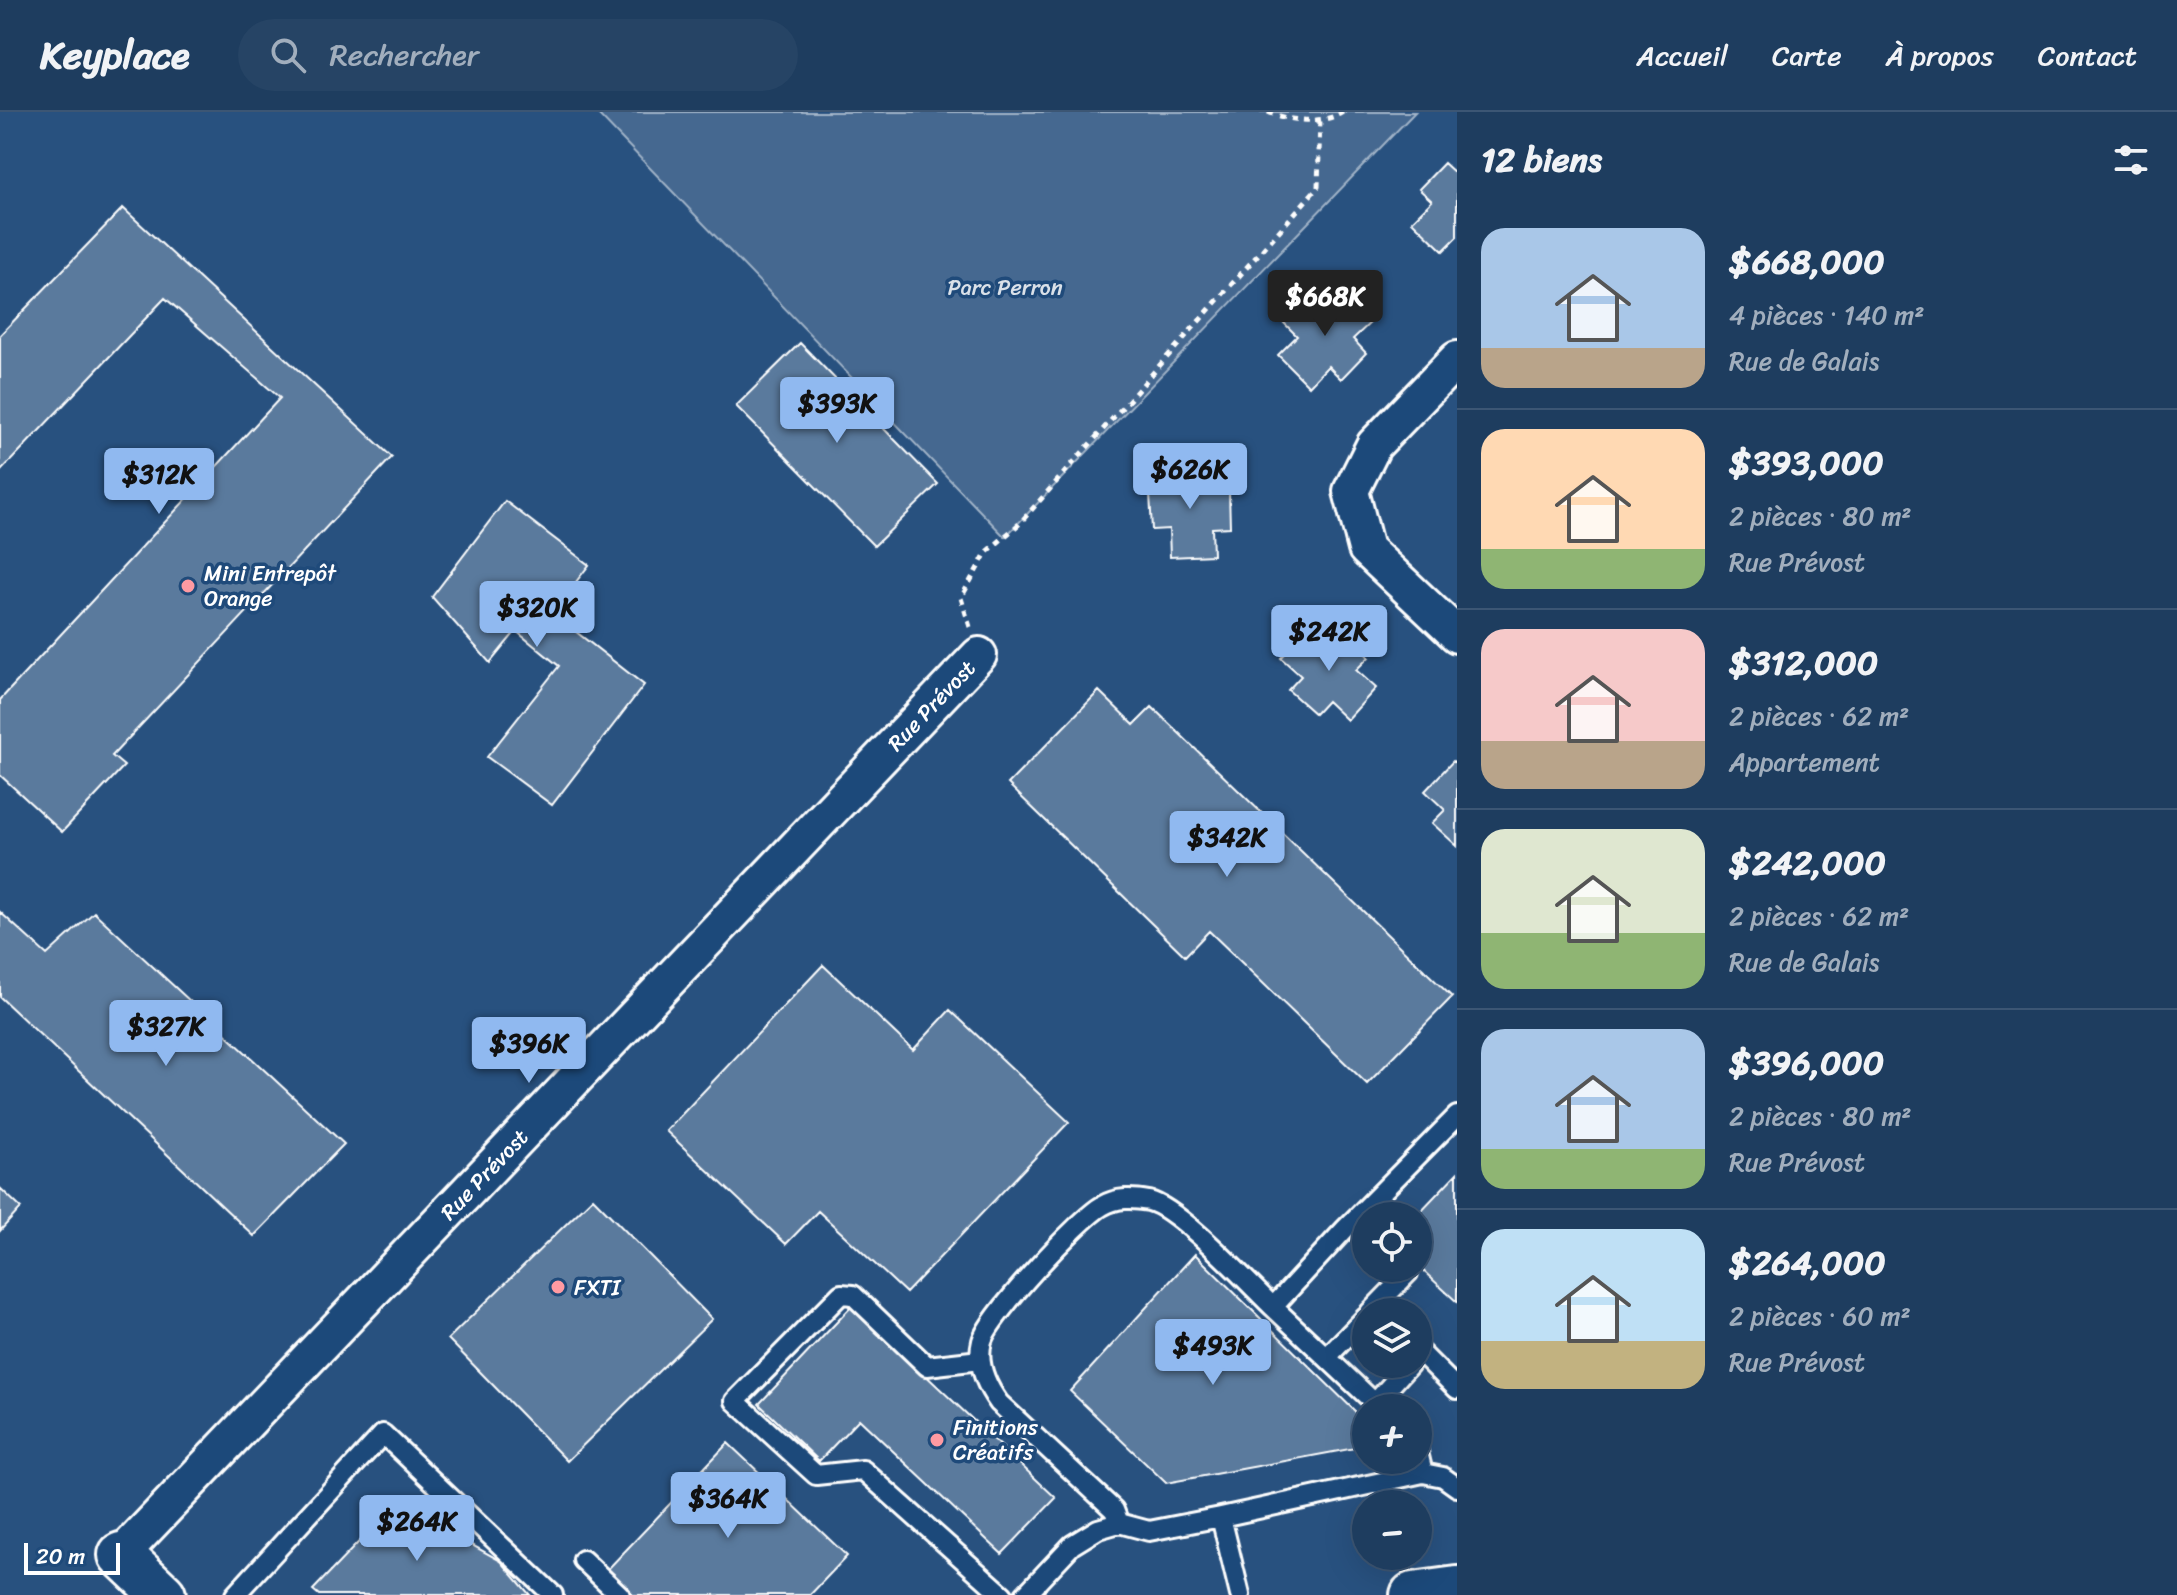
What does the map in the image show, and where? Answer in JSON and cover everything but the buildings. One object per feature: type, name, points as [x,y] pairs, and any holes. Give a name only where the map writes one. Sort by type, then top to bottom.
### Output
[{"type":"street","points":[[1457,359],[1374,445],[1351,491],[1366,549],[1457,635]]},
{"type":"street","name":"Rue Prévost","points":[[121,1555],[979,655]]},
{"type":"street","points":[[121,1555],[163,1595]]},
{"type":"street","points":[[1413,1595],[1457,1589]]},
{"type":"lane","points":[[1273,1307],[1457,1116]]},
{"type":"lane","points":[[1119,1523],[1108,1504],[999,1403],[989,1390],[980,1360],[982,1340],[998,1312],[1089,1215],[1117,1199],[1135,1199],[1166,1207],[1366,1394]]},
{"type":"lane","points":[[1384,1298],[1399,1282]]},
{"type":"lane","points":[[980,1360],[927,1366],[847,1292],[841,1294],[735,1401],[816,1475],[863,1470],[1003,1595]]},
{"type":"lane","points":[[1327,1357],[1352,1331]]},
{"type":"lane","points":[[1432,1364],[1457,1389]]},
{"type":"lane","points":[[1387,1394],[1399,1378]]},
{"type":"lane","points":[[235,1595],[383,1434],[553,1595]]},
{"type":"lane","points":[[1025,1595],[1072,1545],[1098,1529],[1119,1523],[1149,1531],[1418,1474]]},
{"type":"lane","points":[[1428,1474],[1443,1477],[1457,1487]]},
{"type":"lane","points":[[1221,1517],[1240,1595]]},
{"type":"lane","points":[[583,1560],[620,1595]]},
{"type":"path","points":[[1268,112],[1284,119],[1332,119],[1343,112]]},
{"type":"path","points":[[979,655],[961,598],[986,553],[1019,524],[1318,187],[1320,119]]},
{"type":"green space","name":"Parc Perron","points":[[596,112],[1415,112],[1005,537]]},
{"type":"place","name":"Mini Entrepôt Orange","points":[[188,586]]},
{"type":"place","name":"FXTI","points":[[558,1287]]},
{"type":"place","name":"Finitions Créatifs","points":[[937,1440]]}]
